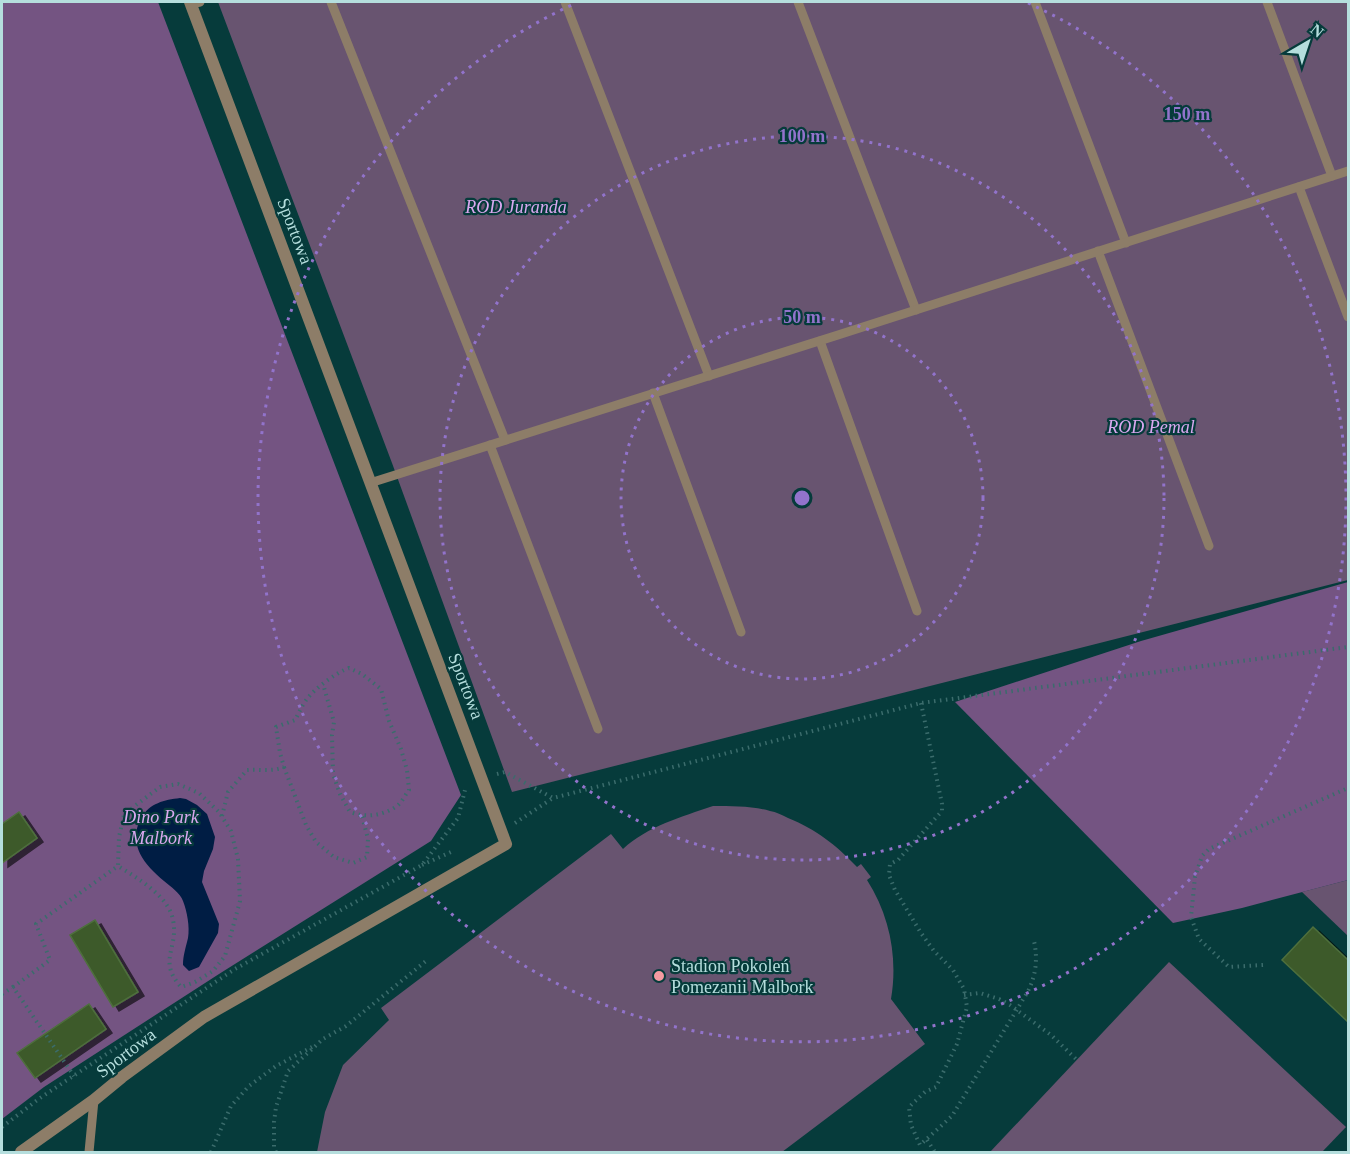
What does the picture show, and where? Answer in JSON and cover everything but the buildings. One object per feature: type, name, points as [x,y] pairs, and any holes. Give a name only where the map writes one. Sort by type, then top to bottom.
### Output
[{"type":"street","name":"Sportowa","points":[[21,1152],[204,1017],[506,844],[370,483],[194,2]]},
{"type":"lane","points":[[331,2],[505,440]]},
{"type":"lane","points":[[565,2],[709,376]]},
{"type":"lane","points":[[798,2],[916,310]]},
{"type":"lane","points":[[1035,2],[1126,243]]},
{"type":"lane","points":[[1267,2],[1332,176]]},
{"type":"lane","points":[[370,483],[1348,171]]},
{"type":"lane","points":[[1299,187],[1348,317]]},
{"type":"lane","points":[[1098,251],[1209,546]]},
{"type":"lane","points":[[819,341],[916,611]]},
{"type":"lane","points":[[653,393],[741,632]]},
{"type":"lane","points":[[490,445],[598,729]]},
{"type":"lane","points":[[89,1152],[94,1100]]},
{"type":"path","points":[[2,1127],[40,1098],[235,969],[422,865],[458,818],[468,780],[505,772],[553,798],[921,703],[1348,647]]},
{"type":"path","points":[[323,684],[333,722],[333,774],[350,812],[362,816],[379,815],[398,805],[409,790],[402,749],[389,721],[381,689],[362,674],[349,668],[338,672],[323,684],[307,698],[295,720],[276,727],[284,767],[306,825],[316,842],[334,857],[353,863],[367,856],[368,839],[362,816]]},
{"type":"path","points":[[921,703],[942,812],[898,860],[890,864],[889,875],[895,890],[921,933],[934,951],[953,970],[964,989],[967,1007],[957,1044],[936,1087],[925,1092],[909,1107],[911,1125],[920,1145],[952,1116],[1034,980],[1037,954],[1034,941]]},
{"type":"path","points":[[222,817],[228,792],[247,770],[261,768],[276,770],[284,767]]},
{"type":"path","points":[[178,784],[199,793],[219,812],[231,831],[238,859],[240,901],[225,956],[213,971],[181,987],[173,978],[168,961],[174,939],[173,919],[166,904],[152,889],[118,866],[119,837],[124,815],[160,787],[178,784]]},
{"type":"path","points":[[1263,965],[1229,967],[1199,939],[1191,917],[1195,877],[1202,856],[1209,849],[1348,788]]},
{"type":"path","points":[[2,994],[50,960],[36,924],[118,866]]},
{"type":"path","points":[[276,1152],[274,1122],[276,1107],[288,1071],[323,1039],[346,1026],[426,961]]},
{"type":"path","points":[[13,987],[75,1076]]},
{"type":"path","points":[[964,995],[980,993],[999,999],[1017,1009],[1051,1035],[1077,1060]]},
{"type":"path","points":[[211,1152],[231,1106],[249,1086],[276,1066],[318,1044]]},
{"type":"path","points":[[927,1140],[935,1152]]},
{"type":"green space","name":"Dino Park Malbork","points":[[2,2],[158,2],[461,795],[431,841],[44,1087],[2,1119]]},
{"type":"green space","points":[[218,2],[1348,2],[1348,580],[512,792],[392,463]]},
{"type":"green space","points":[[1348,582],[1348,880],[1242,908],[1173,923],[955,702],[1141,641]]},
{"type":"green space","name":"Stadion Pokoleń Pomezanii Malbork","points":[[713,806],[749,807],[777,813],[817,833],[841,851],[857,867],[861,864],[871,877],[867,880],[887,923],[893,953],[891,999],[925,1044],[782,1152],[317,1152],[325,1112],[343,1065],[389,1020],[381,1008],[611,834],[623,849],[654,828]]},
{"type":"green space","points":[[1348,880],[1348,936],[1302,892]]},
{"type":"green space","points":[[1169,962],[1346,1127],[1322,1152],[990,1152]]},
{"type":"water","points":[[180,798],[197,805],[207,814],[215,837],[202,882],[219,924],[218,933],[199,967],[189,971],[183,965],[189,929],[182,898],[150,868],[140,854],[136,837],[141,818],[149,809],[163,801]]},
{"type":"place","name":"Stadion Pokoleń Pomezanii Malbork","points":[[659,976]]},
{"type":"park label","name":"ROD Juranda","points":[[516,207]]},
{"type":"park label","name":"ROD Pemal","points":[[1151,427]]}]
